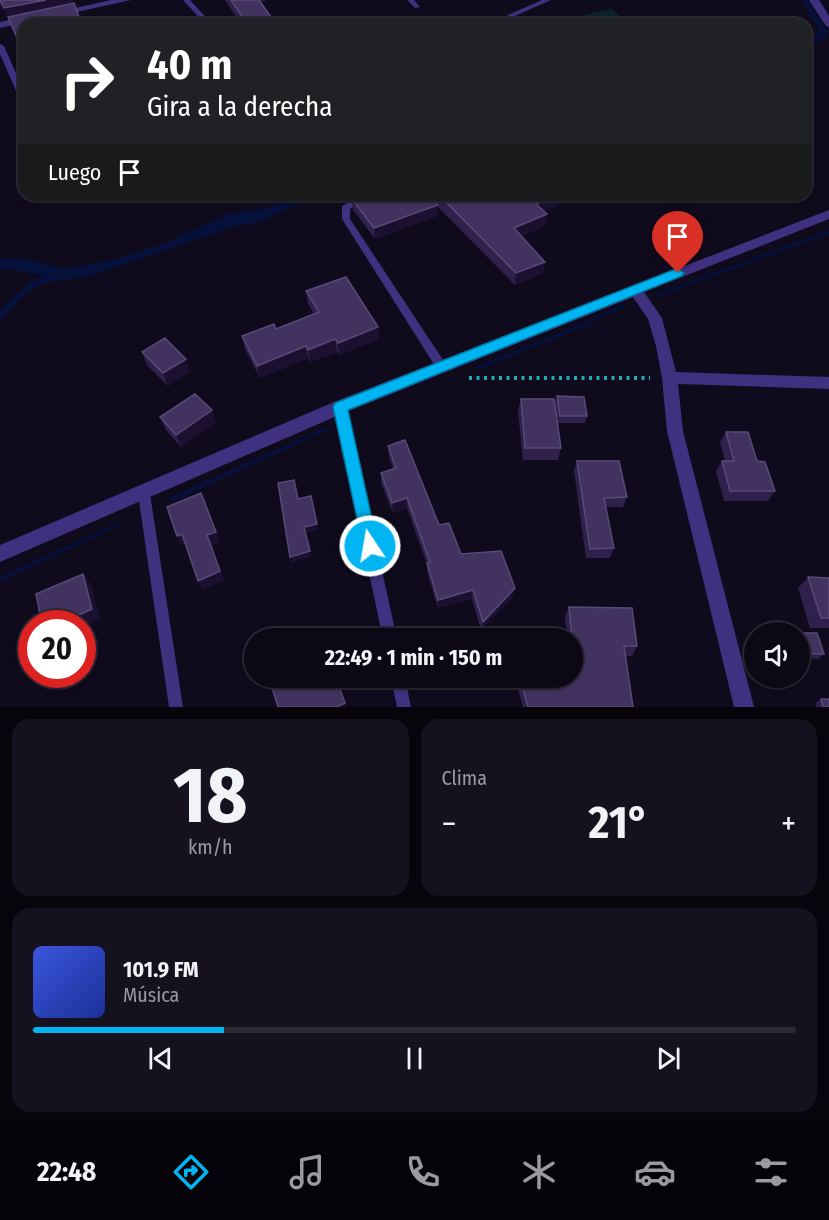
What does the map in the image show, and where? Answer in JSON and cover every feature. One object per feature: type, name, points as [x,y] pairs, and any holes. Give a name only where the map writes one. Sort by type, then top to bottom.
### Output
[{"type":"street","points":[[46,16],[126,0]]},
{"type":"street","points":[[814,0],[829,24]]},
{"type":"street","points":[[0,25],[18,21]]},
{"type":"street","points":[[0,554],[144,494],[340,407],[829,214]]},
{"type":"street","points":[[635,290],[655,318],[670,378],[675,431],[744,707]]},
{"type":"street","points":[[670,378],[829,383]]},
{"type":"lane","points":[[186,0],[202,18]]},
{"type":"lane","points":[[410,0],[417,7]]},
{"type":"lane","points":[[505,18],[548,0]]},
{"type":"lane","points":[[0,46],[18,86]]},
{"type":"lane","points":[[357,201],[345,208],[346,219],[441,366]]},
{"type":"lane","points":[[340,407],[388,628]]},
{"type":"lane","points":[[144,494],[176,707]]},
{"type":"lane","points":[[400,688],[404,707]]},
{"type":"path","points":[[478,378],[670,378]]},
{"type":"green space","points":[[612,9],[622,18],[569,18]]},
{"type":"shaded area","points":[[801,0],[807,0],[828,32],[825,38],[812,43],[812,37],[816,36],[819,29]]},
{"type":"shaded area","points":[[284,201],[310,201],[293,206],[260,222],[205,231],[182,245],[90,276],[44,283],[23,296],[0,322],[0,310],[30,282],[44,276],[11,269],[0,271],[0,258],[20,258],[67,269],[117,259],[168,242],[227,214],[269,208]]},
{"type":"shaded area","points":[[829,230],[829,234],[657,297],[656,294]]},
{"type":"shaded area","points":[[623,304],[625,306],[621,309],[589,325],[477,370],[475,367],[586,322]]},
{"type":"shaded area","points":[[327,427],[328,430],[172,502],[171,497]]},
{"type":"shaded area","points":[[118,523],[120,525],[0,582],[0,577]]},
{"type":"building","points":[[0,0],[46,0],[4,8]]},
{"type":"building","points":[[231,0],[259,0],[272,18],[243,18]]},
{"type":"building","points":[[74,3],[80,18],[18,18],[18,40],[8,17]]},
{"type":"building","points":[[354,201],[434,201],[438,205],[374,228]]},
{"type":"building","points":[[445,201],[543,201],[536,204],[547,214],[514,228],[545,262],[516,273]]},
{"type":"building","points":[[346,277],[378,327],[338,343],[335,339],[308,350],[306,346],[257,366],[242,336],[274,324],[276,329],[319,312],[306,291]]},
{"type":"building","points":[[165,338],[186,359],[163,373],[142,352]]},
{"type":"building","points":[[195,394],[212,410],[176,435],[160,417]]},
{"type":"building","points":[[557,396],[584,397],[587,416],[560,416]]},
{"type":"building","points":[[521,399],[554,399],[561,448],[525,448]]},
{"type":"building","points":[[726,432],[748,432],[757,461],[765,462],[775,491],[730,491],[722,461],[734,461]]},
{"type":"building","points":[[405,440],[439,525],[449,523],[461,554],[501,551],[515,588],[483,622],[473,590],[438,600],[427,563],[430,562],[407,498],[392,503],[381,473],[396,468],[388,446]]},
{"type":"building","points":[[577,461],[619,461],[627,497],[604,498],[614,548],[590,549]]},
{"type":"building","points":[[294,480],[298,499],[311,496],[317,524],[304,527],[310,551],[290,557],[278,483]]},
{"type":"building","points":[[201,493],[216,532],[207,535],[220,571],[198,581],[182,534],[177,536],[167,507]]},
{"type":"building","points":[[83,574],[92,609],[39,610],[36,594]]},
{"type":"building","points":[[808,577],[829,578],[829,618],[821,618]]},
{"type":"building","points":[[569,607],[632,608],[637,646],[624,646],[633,707],[528,707],[523,688],[583,688],[583,628],[571,628]]},
{"type":"building","points":[[810,633],[817,633],[824,654],[810,653]]},
{"type":"building","points":[[272,688],[340,688],[345,703],[336,707],[278,707]]},
{"type":"building","points":[[821,699],[829,699],[829,707],[823,707]]},
{"type":"waterway","points":[[184,241],[235,224]]},
{"type":"route","points":[[370,546],[340,407],[678,273]]}]
